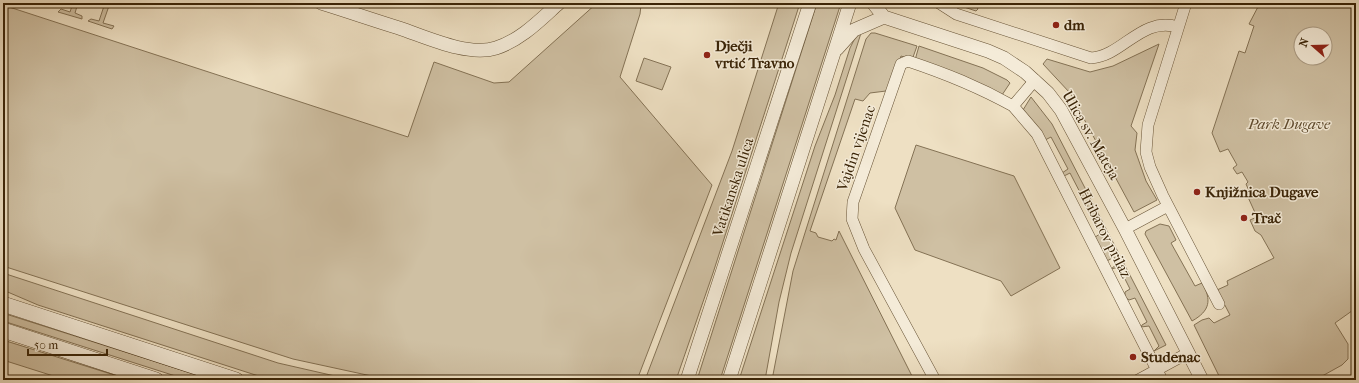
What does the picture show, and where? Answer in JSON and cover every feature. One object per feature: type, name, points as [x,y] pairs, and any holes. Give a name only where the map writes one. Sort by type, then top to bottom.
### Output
[{"type":"main road","points":[[3,304],[236,380]]},
{"type":"main road","points":[[3,330],[156,380]]},
{"type":"street","points":[[321,3],[456,46],[484,51],[512,42],[531,28],[559,3]]},
{"type":"street","name":"Vatikanska ulica","points":[[687,380],[810,3]]},
{"type":"street","points":[[728,380],[850,3]]},
{"type":"street","points":[[835,52],[854,30],[884,17],[873,3]]},
{"type":"street","points":[[939,3],[956,14],[1091,58],[1103,56],[1151,27],[1164,24],[1178,27]]},
{"type":"street","points":[[1186,3],[1148,125],[1146,139],[1150,167],[1168,206],[1218,304]]},
{"type":"street","name":"Ulica sv. Mateja","points":[[884,17],[988,51],[1004,58],[1034,80],[1048,93],[1061,110],[1125,229],[1202,380]]},
{"type":"street","name":"Vajdin vijenac","points":[[935,380],[864,249],[852,219],[853,202],[901,64],[908,61],[937,70],[978,86],[1013,106]]},
{"type":"street","points":[[1013,106],[1034,80]]},
{"type":"street","name":"Hribarov prilaz","points":[[1013,106],[1037,134],[1160,375]]},
{"type":"street","points":[[1125,229],[1168,206]]},
{"type":"street","points":[[1138,380],[1160,375],[1188,353]]},
{"type":"green space","points":[[73,3],[78,3],[75,13],[82,16],[82,19],[58,12],[61,9],[70,12]]},
{"type":"green space","points":[[105,3],[110,3],[103,23],[114,26],[112,29],[88,21],[91,19],[99,21]]},
{"type":"green space","points":[[597,3],[636,3],[641,5],[640,14],[620,77],[712,185],[637,380],[390,380],[293,359],[3,266],[3,5],[408,137],[434,62],[494,83],[509,82]]},
{"type":"green space","points":[[779,3],[800,3],[713,273],[676,380],[645,380],[732,151]]},
{"type":"green space","points":[[817,3],[841,3],[720,380],[697,380]]},
{"type":"green space","points":[[952,3],[975,3],[978,9],[976,11]]},
{"type":"green space","name":"Park Dugave","points":[[1260,3],[1356,3],[1356,308],[1335,323],[1348,344],[1348,359],[1342,365],[1315,380],[1221,380],[1194,325],[1209,318],[1214,323],[1230,315],[1217,290],[1228,285],[1227,281],[1274,258],[1261,235],[1255,231],[1250,220],[1257,217],[1247,195],[1250,193],[1246,184],[1248,182],[1242,172],[1237,174],[1233,168],[1237,165],[1228,149],[1220,152],[1212,133],[1239,51],[1245,53],[1254,26],[1249,24]]},
{"type":"green space","points":[[862,30],[791,253],[779,302],[765,380],[739,380],[815,146],[835,95],[850,48],[856,36]]},
{"type":"green space","points":[[871,33],[917,46],[912,60],[901,56],[892,86],[886,91],[870,93],[863,101],[855,99],[810,231],[816,233],[818,237],[832,241],[834,239],[836,240],[839,231],[914,380],[772,380],[793,271],[866,39]]},
{"type":"green space","points":[[1159,44],[1131,126],[1137,133],[1135,150],[1146,181],[1157,200],[1134,212],[1070,93],[1043,64],[1047,59],[1090,72],[1113,66]]},
{"type":"green space","points":[[919,46],[983,68],[1010,83],[1002,95],[915,60]]},
{"type":"green space","points":[[644,58],[671,67],[662,90],[636,81]]},
{"type":"green space","points":[[1031,97],[1052,124],[1166,345],[1154,351],[1159,346],[1149,326],[1141,327],[1147,322],[1135,298],[1129,300],[1125,297],[1125,292],[1130,289],[1119,267],[1111,269],[1117,264],[1114,257],[1107,261],[1094,238],[1101,233],[1070,173],[1064,176],[1062,173],[1068,169],[1051,137],[1045,140],[1023,110]]},
{"type":"green space","points":[[916,145],[1014,176],[1060,268],[1011,296],[1001,281],[915,250],[895,208]]},
{"type":"green space","points":[[1160,224],[1169,226],[1176,240],[1171,243],[1195,286],[1202,283],[1207,295],[1208,305],[1206,309],[1192,321],[1145,234],[1146,231]]},
{"type":"green space","points":[[3,273],[278,363],[335,376],[334,380],[271,380],[38,305],[3,290]]},
{"type":"green space","points":[[3,314],[213,380],[188,380],[3,321]]},
{"type":"green space","points":[[3,340],[130,380],[66,380],[3,360]]},
{"type":"place","name":"dm","points":[[1056,25]]},
{"type":"place","name":"Dječji vrtić Travno","points":[[707,55]]},
{"type":"place","name":"Knjižnica Dugave","points":[[1197,192]]},
{"type":"place","name":"Trač","points":[[1244,218]]},
{"type":"place","name":"Studenac","points":[[1133,357]]}]
